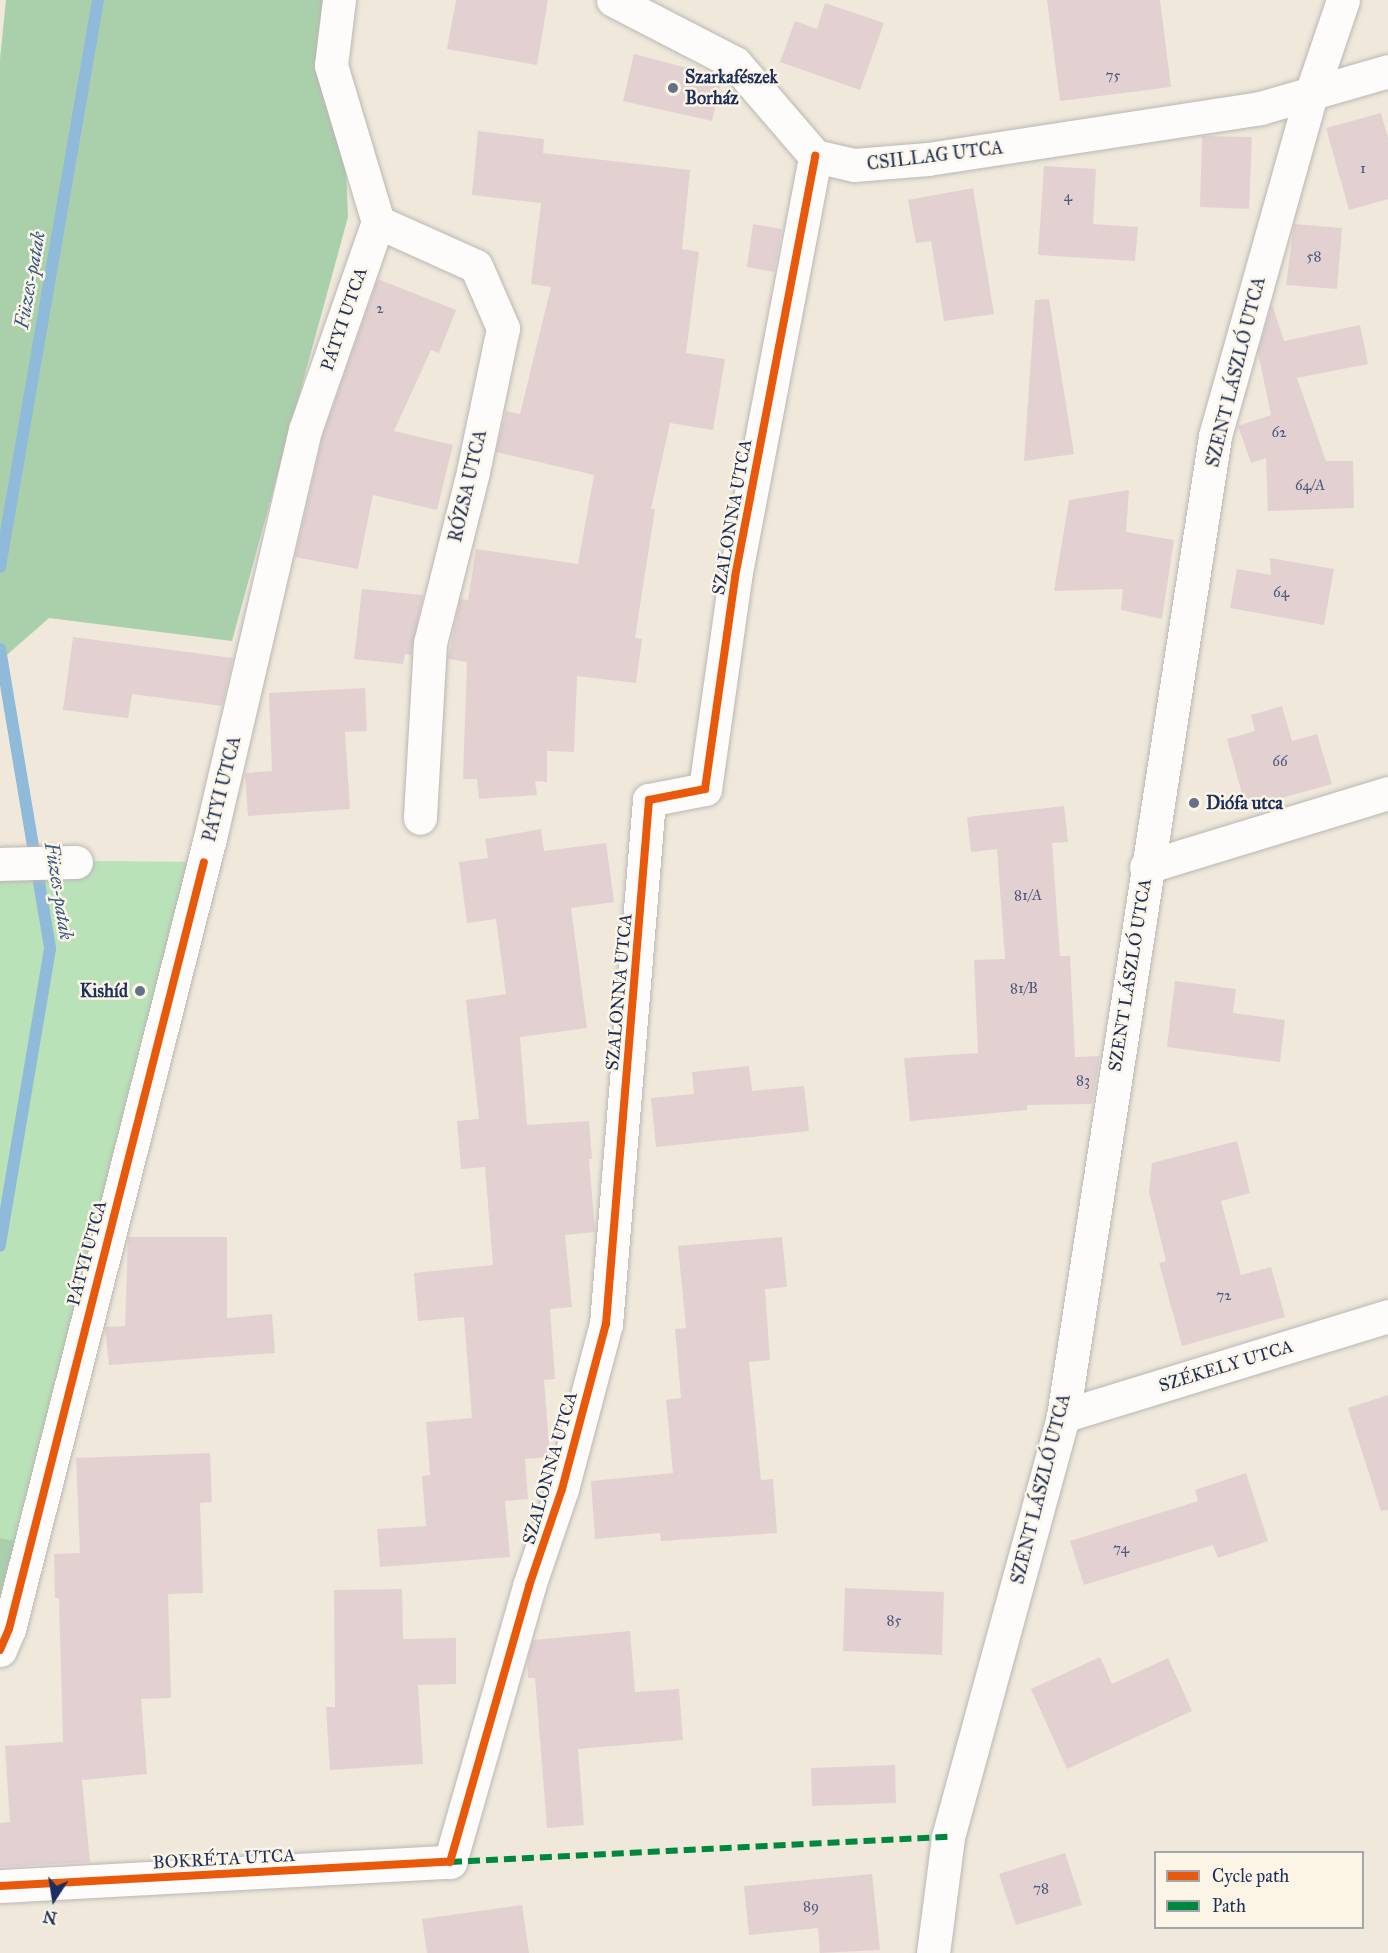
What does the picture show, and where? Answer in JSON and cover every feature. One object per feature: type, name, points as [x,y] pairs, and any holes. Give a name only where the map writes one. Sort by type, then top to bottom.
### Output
[{"type":"street","points":[[339,0],[331,65],[378,222]]},
{"type":"street","points":[[613,0],[735,63],[815,156]]},
{"type":"street","name":"SZENT LÁSZLÓ UTCA","points":[[933,1953],[948,1837],[1063,1416],[1146,867],[1215,436],[1311,94],[1343,0]]},
{"type":"street","name":"CSILLAG UTCA","points":[[815,156],[854,165],[928,159],[1260,108],[1388,71]]},
{"type":"street","name":"SZALONNA UTCA","points":[[450,1862],[529,1586],[562,1489],[606,1324],[649,800],[705,789],[735,577],[815,156]]},
{"type":"street","name":"RÓZSA UTCA","points":[[378,222],[476,266],[503,328],[473,472],[430,643],[420,818]]},
{"type":"street","name":"PÁTYI UTCA","points":[[0,1650],[9,1629],[28,1543],[210,838],[305,430],[378,222]]},
{"type":"street","points":[[1146,867],[1388,793]]},
{"type":"street","points":[[0,864],[76,862]]},
{"type":"street","name":"SZÉKELY UTCA","points":[[1063,1416],[1388,1316]]},
{"type":"street","name":"BOKRÉTA UTCA","points":[[0,1886],[450,1862]]},
{"type":"green space","points":[[6,0],[339,0],[348,217],[232,641],[49,618],[0,661],[0,59]]},
{"type":"green space","points":[[101,861],[204,862],[28,1543],[0,1538],[0,864]]},
{"type":"green space","points":[[0,1538],[28,1543],[0,1650]]},
{"type":"building","points":[[456,0],[548,0],[537,65],[447,49]]},
{"type":"building","points":[[1047,0],[1160,0],[1171,87],[1060,101]]},
{"type":"building","points":[[825,3],[884,23],[860,90],[780,62],[795,21],[817,29]]},
{"type":"building","name":"Szarkafészek Borház","points":[[634,54],[722,77],[712,121],[623,101]]},
{"type":"building","points":[[1381,113],[1388,138],[1388,199],[1349,210],[1326,128]]},
{"type":"building","points":[[478,131],[544,139],[543,153],[690,170],[682,249],[699,252],[686,353],[725,359],[713,430],[670,423],[651,509],[655,509],[635,638],[642,639],[636,683],[577,676],[574,752],[547,751],[547,782],[535,781],[537,795],[479,799],[477,779],[463,779],[467,662],[448,659],[460,599],[468,600],[476,549],[578,564],[594,475],[496,452],[506,411],[520,414],[551,287],[531,284],[541,203],[472,195]]},
{"type":"building","points":[[1202,136],[1252,137],[1249,209],[1200,207]]},
{"type":"building","points":[[1044,166],[1096,169],[1093,224],[1138,227],[1135,261],[1038,255]]},
{"type":"building","points":[[973,188],[994,314],[944,321],[931,241],[916,243],[908,200]]},
{"type":"building","points":[[753,224],[782,229],[774,272],[747,267]]},
{"type":"building","points":[[1294,224],[1342,228],[1337,289],[1286,285]]},
{"type":"building","points":[[378,279],[456,310],[439,353],[431,350],[394,431],[453,445],[437,510],[373,495],[358,569],[295,557],[323,435]]},
{"type":"building","points":[[1049,299],[1074,454],[1024,461],[1035,300]]},
{"type":"building","points":[[1272,304],[1284,341],[1360,325],[1368,364],[1297,378],[1326,461],[1353,461],[1354,508],[1268,511],[1266,458],[1251,463],[1238,426],[1271,415],[1258,352]]},
{"type":"building","points":[[1129,490],[1126,532],[1174,540],[1162,619],[1121,610],[1123,589],[1054,591],[1069,500]]},
{"type":"building","points":[[1270,558],[1334,569],[1324,625],[1230,608],[1237,569],[1271,575]]},
{"type":"building","points":[[362,589],[423,595],[411,655],[405,654],[403,664],[354,659]]},
{"type":"building","points":[[73,637],[233,658],[222,706],[132,694],[128,718],[63,710]]},
{"type":"building","points":[[365,688],[367,731],[345,732],[350,809],[248,816],[245,773],[272,771],[269,693]]},
{"type":"building","points":[[1282,706],[1292,741],[1317,734],[1332,784],[1246,808],[1227,739],[1255,731],[1251,715]]},
{"type":"building","points":[[1064,806],[1068,842],[1052,843],[1060,956],[1070,956],[1075,1057],[1100,1056],[1092,1104],[1027,1105],[1027,1110],[910,1121],[904,1058],[978,1053],[974,960],[1005,959],[997,849],[971,852],[967,817]]},
{"type":"building","points":[[541,829],[544,851],[606,843],[614,902],[571,908],[587,1028],[520,1037],[527,1125],[589,1121],[592,1159],[589,1159],[595,1232],[565,1235],[572,1307],[550,1309],[555,1379],[544,1380],[550,1457],[525,1459],[528,1499],[505,1501],[510,1557],[380,1567],[377,1529],[426,1526],[422,1476],[430,1475],[426,1422],[472,1418],[464,1317],[418,1321],[414,1273],[493,1265],[485,1167],[461,1169],[457,1121],[479,1119],[466,1000],[506,994],[496,919],[467,923],[459,862],[488,858],[485,839]]},
{"type":"building","points":[[1175,981],[1236,989],[1233,1013],[1285,1020],[1280,1062],[1167,1047]]},
{"type":"building","points":[[749,1066],[752,1091],[804,1086],[809,1131],[656,1147],[651,1098],[694,1094],[692,1072]]},
{"type":"building","points":[[1237,1141],[1250,1193],[1221,1201],[1241,1275],[1271,1267],[1285,1317],[1182,1346],[1159,1263],[1166,1261],[1149,1192],[1152,1163]]},
{"type":"building","points":[[128,1237],[227,1237],[227,1318],[272,1314],[275,1353],[109,1365],[105,1327],[125,1326]]},
{"type":"building","points":[[782,1237],[787,1287],[765,1289],[770,1360],[749,1362],[761,1480],[773,1479],[777,1533],[661,1541],[660,1533],[595,1539],[591,1481],[673,1473],[666,1400],[681,1398],[675,1329],[686,1328],[678,1246]]},
{"type":"building","points":[[1388,1395],[1388,1510],[1381,1511],[1348,1408]]},
{"type":"building","points":[[210,1453],[212,1502],[200,1503],[203,1593],[168,1594],[171,1698],[141,1699],[147,1774],[82,1780],[90,1862],[0,1867],[0,1823],[10,1822],[5,1746],[63,1742],[59,1598],[55,1598],[54,1554],[80,1553],[76,1458]]},
{"type":"building","points":[[1246,1473],[1268,1541],[1218,1558],[1213,1545],[1084,1585],[1070,1541],[1198,1501],[1195,1490]]},
{"type":"building","points":[[845,1588],[944,1592],[942,1655],[843,1651]]},
{"type":"building","points":[[402,1589],[403,1639],[456,1638],[456,1684],[418,1685],[423,1764],[330,1770],[326,1707],[335,1707],[334,1590]]},
{"type":"building","points":[[630,1631],[635,1692],[679,1689],[683,1740],[578,1749],[584,1825],[547,1828],[535,1678],[528,1678],[527,1663],[533,1640]]},
{"type":"building","points":[[1100,1657],[1112,1684],[1168,1658],[1192,1711],[1067,1769],[1031,1689]]},
{"type":"building","points":[[895,1765],[896,1803],[812,1806],[811,1768]]},
{"type":"building","points":[[1065,1853],[1082,1905],[1016,1925],[999,1874]]},
{"type":"building","points":[[872,1874],[880,1950],[820,1953],[818,1928],[749,1935],[744,1886]]},
{"type":"building","points":[[522,1905],[529,1953],[427,1953],[422,1919]]},
{"type":"waterway","name":"Füzes-patak","points":[[0,567],[98,0]]},
{"type":"waterway","name":"Füzes-patak","points":[[0,649],[50,949],[0,1246]]},
{"type":"marked path","points":[[450,1862],[948,1837]]},
{"type":"cycle path","points":[[0,1886],[450,1862],[529,1586],[562,1489],[606,1324],[649,800],[705,789],[735,577],[815,156]]},
{"type":"cycle path","points":[[0,1650],[9,1629],[204,862]]},
{"type":"place","name":"Szarkafészek Borház","points":[[673,88]]},
{"type":"place","name":"Diófa utca","points":[[1194,803]]},
{"type":"place","name":"Kishíd","points":[[140,991]]}]
